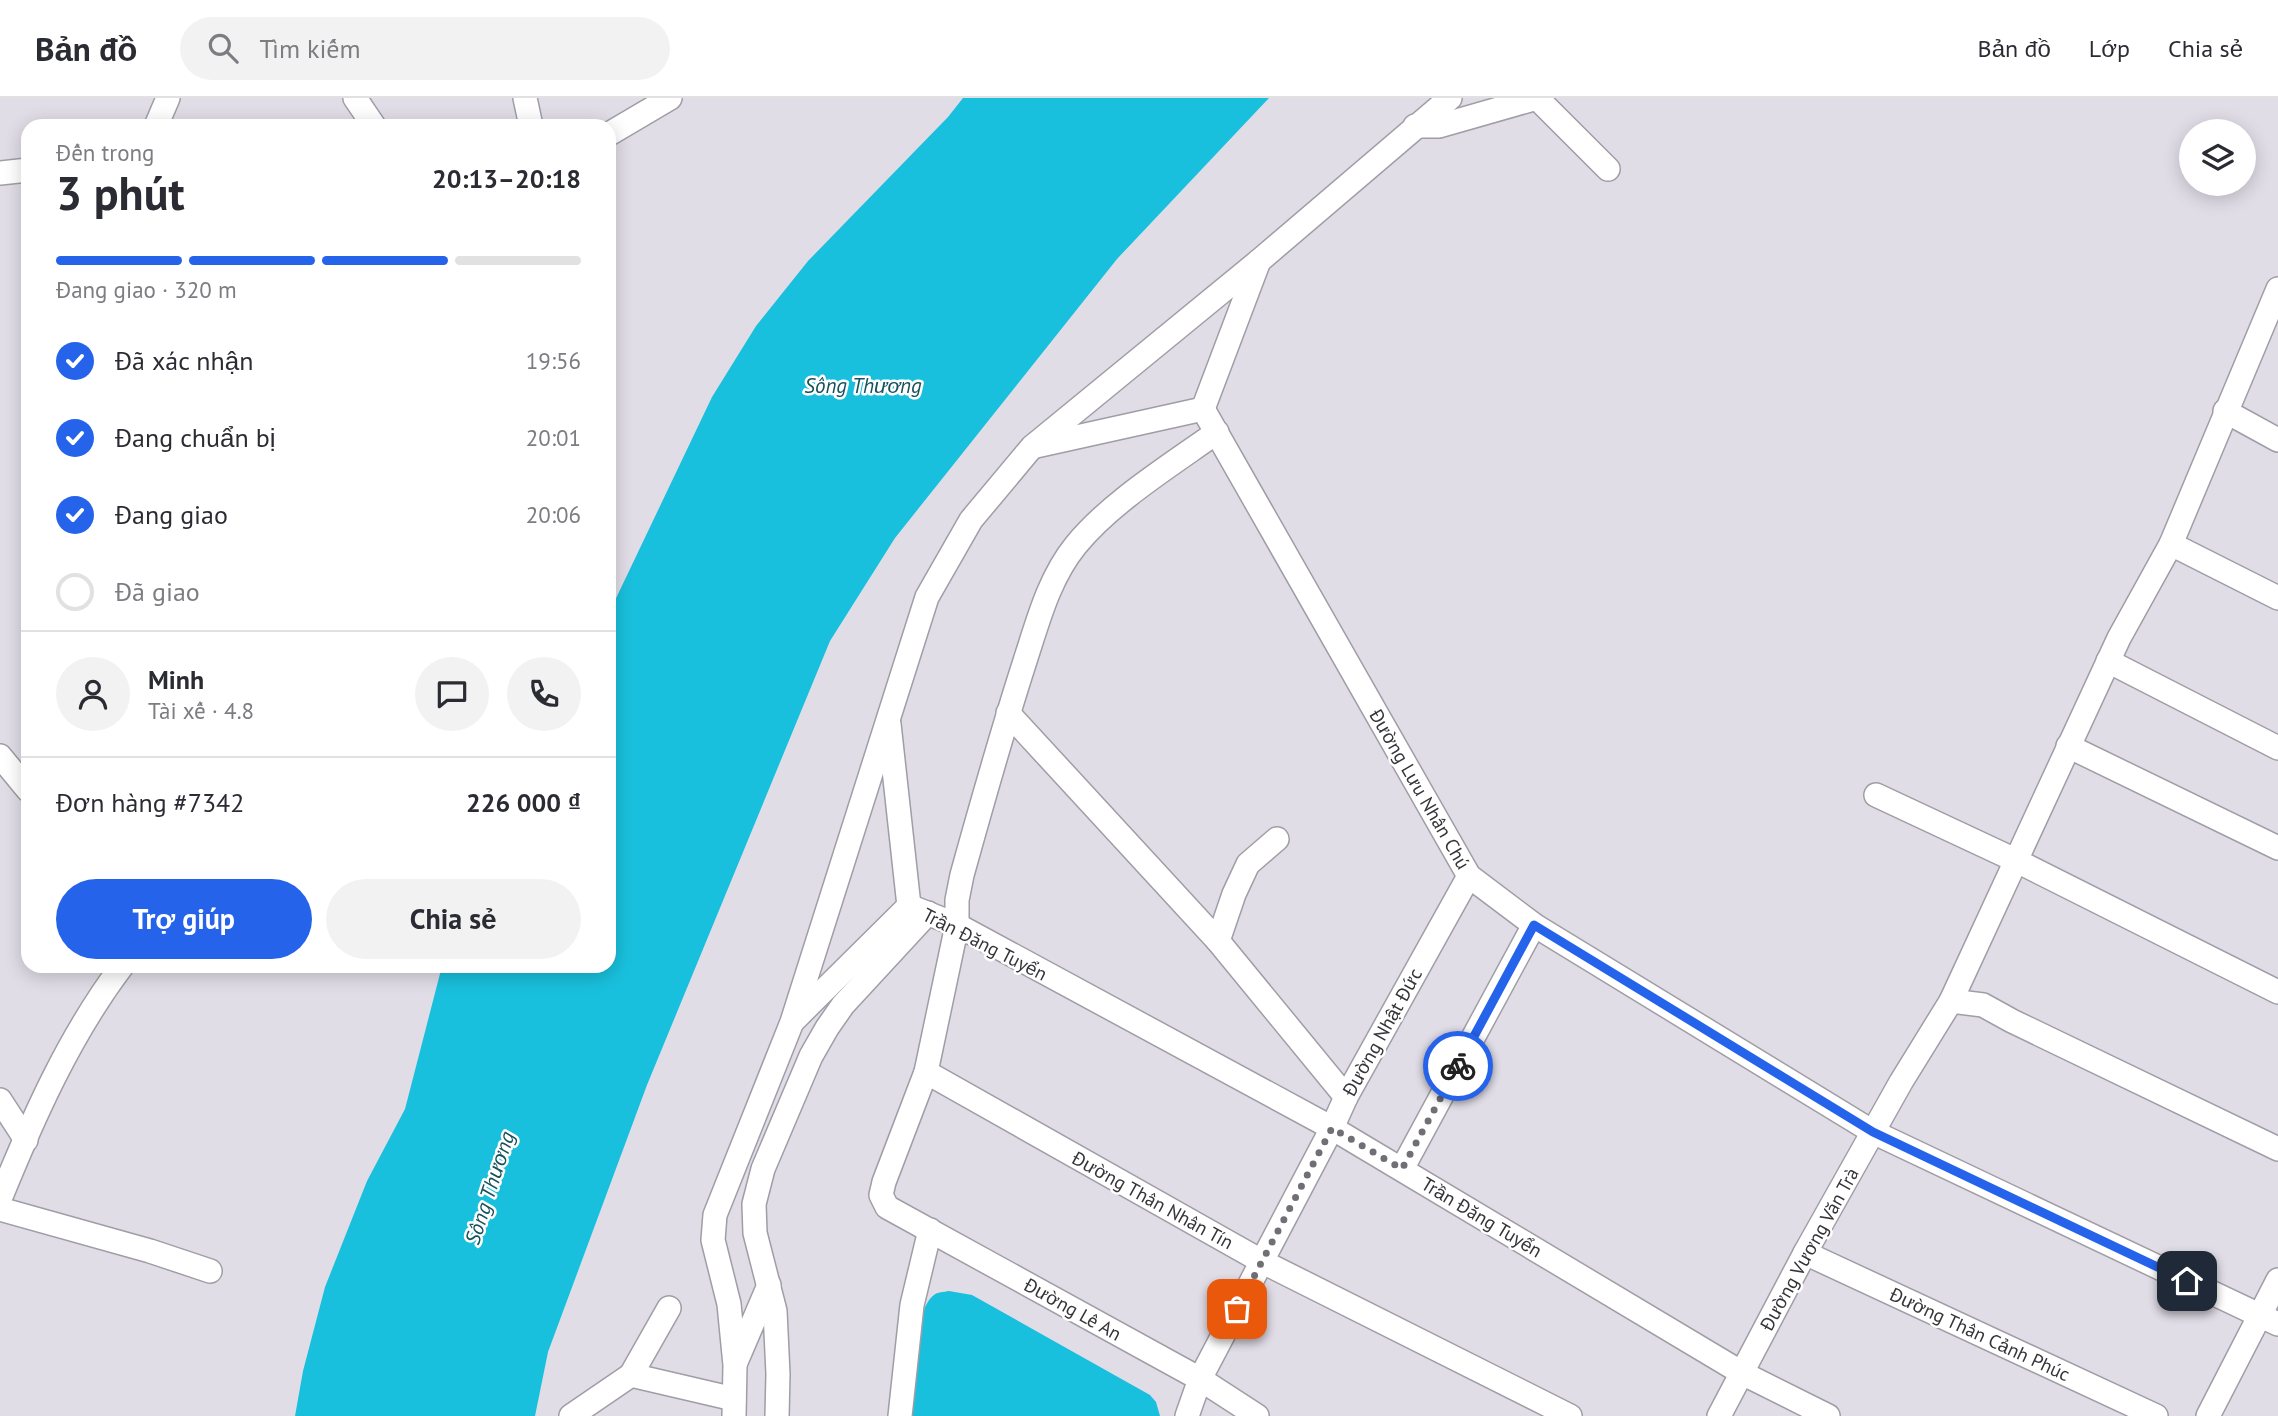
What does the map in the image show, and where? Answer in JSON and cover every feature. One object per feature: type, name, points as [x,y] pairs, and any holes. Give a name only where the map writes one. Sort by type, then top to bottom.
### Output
[{"type":"street","points":[[159,119],[168,98]]},
{"type":"street","points":[[355,98],[369,119]]},
{"type":"street","points":[[520,119],[524,98]]},
{"type":"street","points":[[524,98],[529,119]]},
{"type":"street","points":[[616,130],[670,98]]},
{"type":"street","points":[[631,1375],[734,1407],[735,1365],[729,1304],[713,1240],[715,1215],[792,1022],[927,597],[971,520],[1032,447],[1259,261],[1450,98]]},
{"type":"street","points":[[1415,126],[1439,126],[1537,98],[1608,169]]},
{"type":"street","points":[[0,173],[21,171]]},
{"type":"street","points":[[1032,447],[1203,409],[1259,261]]},
{"type":"street","name":"Đường Vương Văn Trà","points":[[1719,1416],[1805,1253],[1901,1082],[1951,1001],[2108,661],[2171,544],[2278,289]]},
{"type":"street","name":"Đường Lưu Nhân Chú","points":[[1203,409],[1469,876],[1534,925],[1873,1132],[2269,1319]]},
{"type":"street","points":[[2225,411],[2278,440]]},
{"type":"street","points":[[926,1072],[957,925],[957,900],[962,875],[1008,713],[1046,596],[1075,546],[1094,526],[1143,484],[1217,432]]},
{"type":"street","points":[[2171,544],[2278,598]]},
{"type":"street","points":[[2108,661],[2278,748]]},
{"type":"street","points":[[1008,713],[1218,941],[1346,1097]]},
{"type":"street","points":[[777,1416],[775,1311],[755,1233],[754,1204],[763,1169],[811,1056],[827,1028],[918,910],[888,716]]},
{"type":"street","points":[[2068,746],[2278,848]]},
{"type":"street","points":[[0,756],[21,782]]},
{"type":"street","points":[[1876,795],[2015,860],[2278,992]]},
{"type":"street","points":[[1218,941],[1234,894],[1248,864],[1277,839]]},
{"type":"street","name":"Đường Nhật Đức","points":[[1187,1416],[1200,1379],[1263,1262],[1346,1097],[1469,876]]},
{"type":"street","points":[[792,1022],[918,910]]},
{"type":"street","name":"Trần Đăng Tuyển","points":[[918,910],[957,925],[1332,1128],[1742,1373],[1828,1416]]},
{"type":"street","points":[[1402,1169],[1534,925]]},
{"type":"street","points":[[0,1199],[73,1039],[117,973]]},
{"type":"street","points":[[1951,1001],[1983,1004],[2012,1021],[2278,1149]]},
{"type":"street","name":"Đường Lê An","points":[[926,1072],[884,1182],[881,1195],[887,1207],[1200,1379],[1257,1416]]},
{"type":"street","name":"Đường Thân Nhân Tín","points":[[926,1072],[1263,1262],[1570,1416]]},
{"type":"street","points":[[0,1100],[26,1140]]},
{"type":"street","points":[[0,1209],[150,1251],[210,1271]]},
{"type":"street","points":[[900,1416],[912,1305],[930,1230]]},
{"type":"street","name":"Đường Thân Cảnh Phúc","points":[[1805,1253],[2155,1416]]},
{"type":"street","points":[[2208,1416],[2269,1319],[2278,1280]]},
{"type":"street","points":[[735,1365],[769,1285]]},
{"type":"street","points":[[571,1416],[631,1375],[669,1308]]},
{"type":"water","name":"Sông Thương","points":[[963,98],[1269,98],[1117,259],[895,538],[830,641],[647,1085],[548,1352],[535,1416],[295,1416],[303,1371],[325,1287],[367,1181],[405,1109],[440,973],[616,973],[616,598],[712,397],[756,326],[808,261],[948,117]]},
{"type":"water","points":[[949,1291],[972,1295],[1150,1395],[1156,1402],[1160,1416],[909,1416],[914,1351],[922,1317],[927,1303],[934,1295]]},
{"type":"way so far","points":[[1237,1309],[1332,1128],[1402,1169],[1458,1066]]},
{"type":"route","points":[[1458,1066],[1534,925],[1873,1132],[2187,1281]]}]
